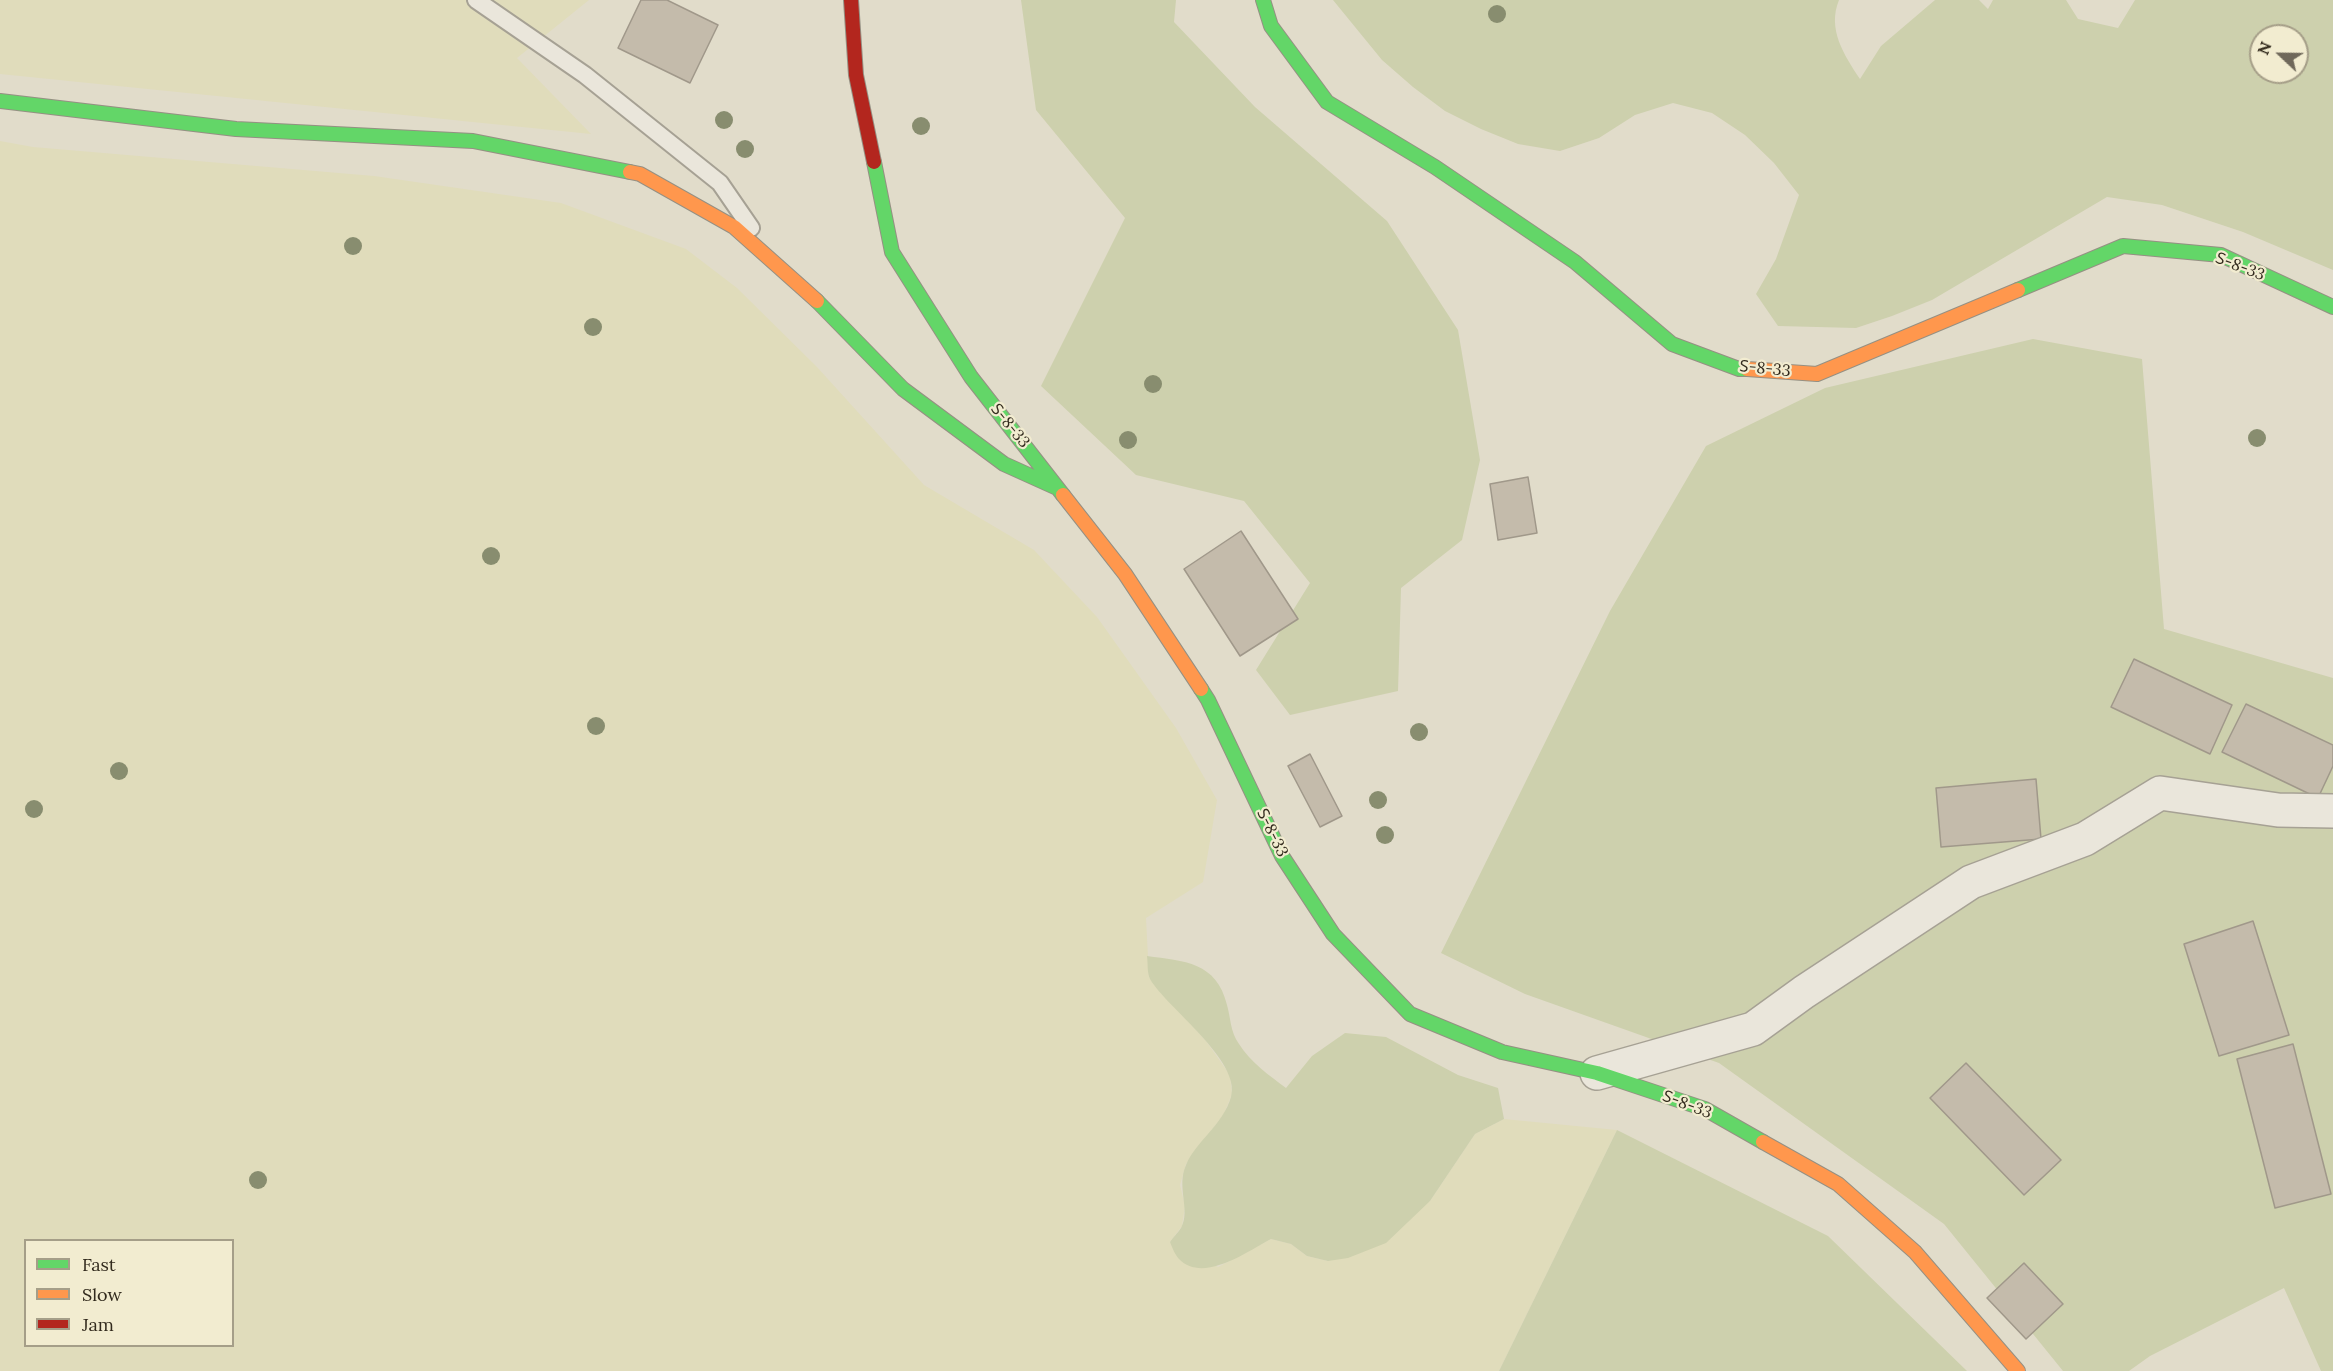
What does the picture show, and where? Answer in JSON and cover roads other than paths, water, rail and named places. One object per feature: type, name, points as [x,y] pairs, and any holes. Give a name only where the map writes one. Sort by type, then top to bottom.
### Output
[{"type":"street","name":"Տ-8-33","points":[[851,0],[856,75],[892,252],[971,377],[1062,490],[1125,574],[1208,699],[1281,856],[1333,934],[1410,1014],[1502,1052],[1597,1073],[1706,1109],[1838,1184],[1915,1252],[2018,1371]]},
{"type":"street","name":"Տ-8-33","points":[[1263,0],[1271,26],[1328,102],[1435,167],[1575,262],[1672,344],[1739,369],[1817,374],[2123,246],[2221,255],[2333,307]]},
{"type":"street","points":[[0,102],[236,129],[473,141],[640,174],[734,227],[815,300],[903,389],[1005,464],[1062,490]]},
{"type":"street","points":[[1597,1073],[1753,1029],[1804,992],[1971,882],[2085,839],[2160,793],[2278,810],[2333,811]]},
{"type":"lane","points":[[476,0],[585,75],[720,183],[777,266]]}]
